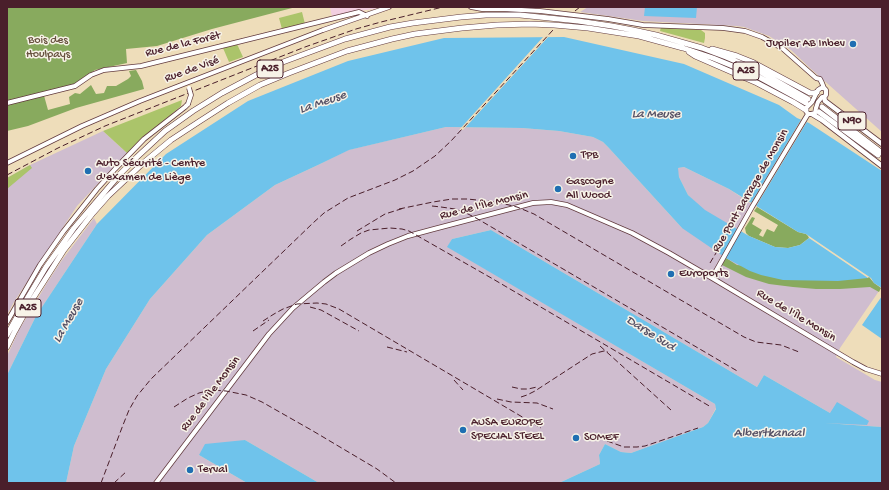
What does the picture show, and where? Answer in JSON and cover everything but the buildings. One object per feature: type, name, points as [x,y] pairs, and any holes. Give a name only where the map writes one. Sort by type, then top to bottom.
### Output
[{"type":"highway","name":"A25","points":[[7,335],[46,267],[60,247],[104,192],[136,157],[165,132],[193,111],[229,89],[283,62],[345,39],[413,22],[486,15],[531,16],[601,24],[643,32],[689,44],[726,57],[759,72],[808,102]]},
{"type":"highway","name":"A25","points":[[7,347],[32,300],[55,264],[83,226],[108,196],[142,164],[171,140],[228,103],[260,85],[347,51],[370,44],[416,34],[462,28],[530,24],[577,26],[623,33],[683,48],[740,69],[808,102]]},
{"type":"highway","points":[[689,44],[694,43],[744,59],[807,92],[813,93],[819,91]]},
{"type":"highway","name":"A25","points":[[683,48],[695,56],[757,83],[793,102],[808,114]]},
{"type":"highway","points":[[819,109],[881,156]]},
{"type":"main road","name":"N90","points":[[823,97],[825,102],[882,144]]},
{"type":"main road","name":"N90","points":[[808,114],[822,120],[882,166]]},
{"type":"street","name":"Rue de Visé","points":[[7,163],[82,126],[140,101],[323,30],[389,7]]},
{"type":"street","points":[[471,7],[478,9],[485,8],[540,11],[644,24],[723,28],[745,31],[778,45],[792,56],[821,81],[819,96],[823,97]]},
{"type":"street","name":"Rue de la Forêt","points":[[7,103],[75,86],[90,75],[104,70],[141,66],[360,12],[366,16]]},
{"type":"street","points":[[7,322],[40,265],[90,197],[144,139],[188,104],[191,95],[186,84]]},
{"type":"street","points":[[826,90],[826,95],[823,97],[819,109],[808,114],[808,102],[819,91],[826,90]]},
{"type":"street","points":[[808,102],[819,109]]},
{"type":"street","name":"Rue Pont Barrage de Monsin","points":[[712,278],[752,207],[808,114]]},
{"type":"street","name":"Rue de l'Île Monsin","points":[[156,483],[266,339],[293,308],[324,282],[355,261],[388,244],[408,236],[527,204],[542,202],[556,203],[573,208],[632,233],[664,250],[866,369],[882,374]]},
{"type":"shaded area","points":[[330,7],[381,7],[332,17]]},
{"type":"shaded area","points":[[588,7],[882,7],[882,132],[791,50],[769,36],[744,27],[643,21],[580,12]]},
{"type":"shaded area","points":[[446,127],[522,128],[559,131],[593,137],[603,142],[608,147],[682,228],[694,201],[688,195],[679,177],[677,168],[684,167],[729,189],[753,205],[722,255],[869,277],[881,288],[840,348],[836,357],[875,380],[882,382],[882,427],[824,423],[837,402],[830,413],[764,375],[757,387],[491,230],[452,239],[448,247],[715,404],[716,408],[708,423],[703,427],[631,453],[621,452],[605,444],[599,455],[600,464],[559,483],[319,483],[245,440],[199,455],[247,483],[66,483],[74,446],[106,369],[150,299],[207,235],[275,185],[348,150]]},
{"type":"shaded area","points":[[103,131],[127,153],[77,206],[7,315],[7,178],[30,165]]},
{"type":"shaded area","points":[[94,218],[97,224],[36,316],[7,375],[7,356],[19,330],[62,260]]},
{"type":"green space","name":"Bois des Houlpays","points":[[7,7],[296,7],[212,29],[157,46],[126,49],[127,63],[95,70],[73,85],[43,92],[48,110],[70,104],[69,97],[75,93],[80,94],[91,85],[96,94],[104,93],[107,86],[116,86],[128,79],[131,76],[129,71],[136,70],[142,81],[144,89],[76,108],[28,126],[7,131]]},
{"type":"green space","points":[[302,12],[305,24],[282,29],[279,18]]},
{"type":"green space","points":[[661,27],[701,30],[705,33],[704,43],[660,31]]},
{"type":"green space","points":[[237,44],[243,57],[229,62],[223,48]]},
{"type":"green space","points":[[182,100],[181,106],[127,153],[103,131]]},
{"type":"green space","points":[[30,165],[32,168],[7,189],[7,178]]},
{"type":"green space","points":[[757,207],[798,232],[806,234],[809,238],[800,245],[788,248],[775,247],[749,236],[746,233],[745,228],[752,217],[755,218],[752,224],[762,230],[759,235],[763,237],[767,229],[774,232],[778,225],[754,211]]},
{"type":"green space","points":[[726,258],[737,265],[869,277],[881,288],[879,292],[870,287],[816,289],[769,284],[746,277],[722,265]]},
{"type":"water","points":[[645,7],[697,7],[696,18],[644,16]]},
{"type":"water","name":"La Meuse","points":[[564,37],[684,64],[779,105],[797,118],[809,123],[882,171],[882,288],[874,283],[871,278],[806,234],[798,232],[729,189],[684,167],[678,168],[679,177],[688,195],[705,210],[749,236],[775,247],[788,248],[800,245],[809,238],[868,278],[838,281],[783,280],[750,271],[726,258],[682,228],[608,147],[603,142],[593,137],[559,131],[522,128],[446,127],[349,150],[275,185],[207,235],[150,299],[106,369],[74,446],[66,483],[7,483],[7,375],[36,316],[97,224],[166,154],[248,101],[348,61],[444,38]]},
{"type":"water","name":"Albertkanaal","points":[[491,230],[757,387],[764,375],[830,413],[837,402],[869,421],[867,425],[825,423],[882,427],[882,483],[559,483],[600,464],[599,455],[605,444],[621,452],[631,453],[703,427],[708,423],[716,409],[715,404],[447,247],[452,239]]},
{"type":"water","points":[[882,296],[882,339],[862,325]]},
{"type":"water","points":[[245,440],[319,483],[247,483],[199,455],[205,444]]},
{"type":"pier","points":[[544,36],[549,36],[463,130],[459,130]]},
{"type":"pier","points":[[802,118],[808,120],[755,208],[750,205]]},
{"type":"railway","points":[[7,175],[58,148],[105,126],[305,47],[356,29],[443,7]]},
{"type":"railway","points":[[575,11],[580,7]]},
{"type":"railway","points":[[101,483],[129,410],[137,396],[151,379],[324,213],[348,198],[395,180],[413,171],[435,156],[451,141],[553,30]]},
{"type":"railway","points":[[399,209],[452,199],[497,202],[517,207],[534,214],[744,337],[756,342],[781,345],[799,352]]},
{"type":"railway","points":[[432,206],[455,209],[476,218],[739,372]]},
{"type":"railway","points":[[357,231],[385,214],[404,208]]},
{"type":"railway","points":[[710,263],[734,223]]},
{"type":"railway","points":[[341,246],[361,233],[369,230],[390,228],[409,231],[711,407]]},
{"type":"railway","points":[[263,321],[283,309],[297,304],[326,304],[339,309],[541,428]]},
{"type":"railway","points":[[310,307],[321,310],[359,331]]},
{"type":"railway","points":[[253,331],[269,320]]},
{"type":"railway","points":[[600,346],[671,410]]},
{"type":"railway","points":[[387,347],[407,352]]},
{"type":"railway","points":[[521,397],[535,391],[592,354],[604,351],[608,352]]},
{"type":"railway","points":[[454,380],[463,390]]},
{"type":"railway","points":[[512,387],[521,389],[537,387]]},
{"type":"railway","points":[[174,407],[188,398],[211,390],[246,395],[262,402],[313,431],[377,469],[396,483]]},
{"type":"railway","points":[[497,399],[511,402],[537,403],[553,409]]},
{"type":"railway","points":[[607,441],[624,447],[645,446],[698,428]]},
{"type":"railway","points":[[114,483],[127,471]]},
{"type":"place","name":"Jupiler AB Inbev","points":[[853,44]]},
{"type":"place","name":"TPB","points":[[573,156]]},
{"type":"place","name":"Auto Sécurité - Centre d'examen de Liège","points":[[88,171]]},
{"type":"place","name":"Gascogne All Wood","points":[[558,189]]},
{"type":"place","name":"Euroports","points":[[671,274]]},
{"type":"place","name":"AUSA EUROPE SPECIAL STEEL","points":[[463,430]]},
{"type":"place","name":"SOMEF","points":[[576,438]]},
{"type":"place","name":"Terval","points":[[190,470]]},
{"type":"water label","name":"Darse Sud","points":[[650,334]]}]
